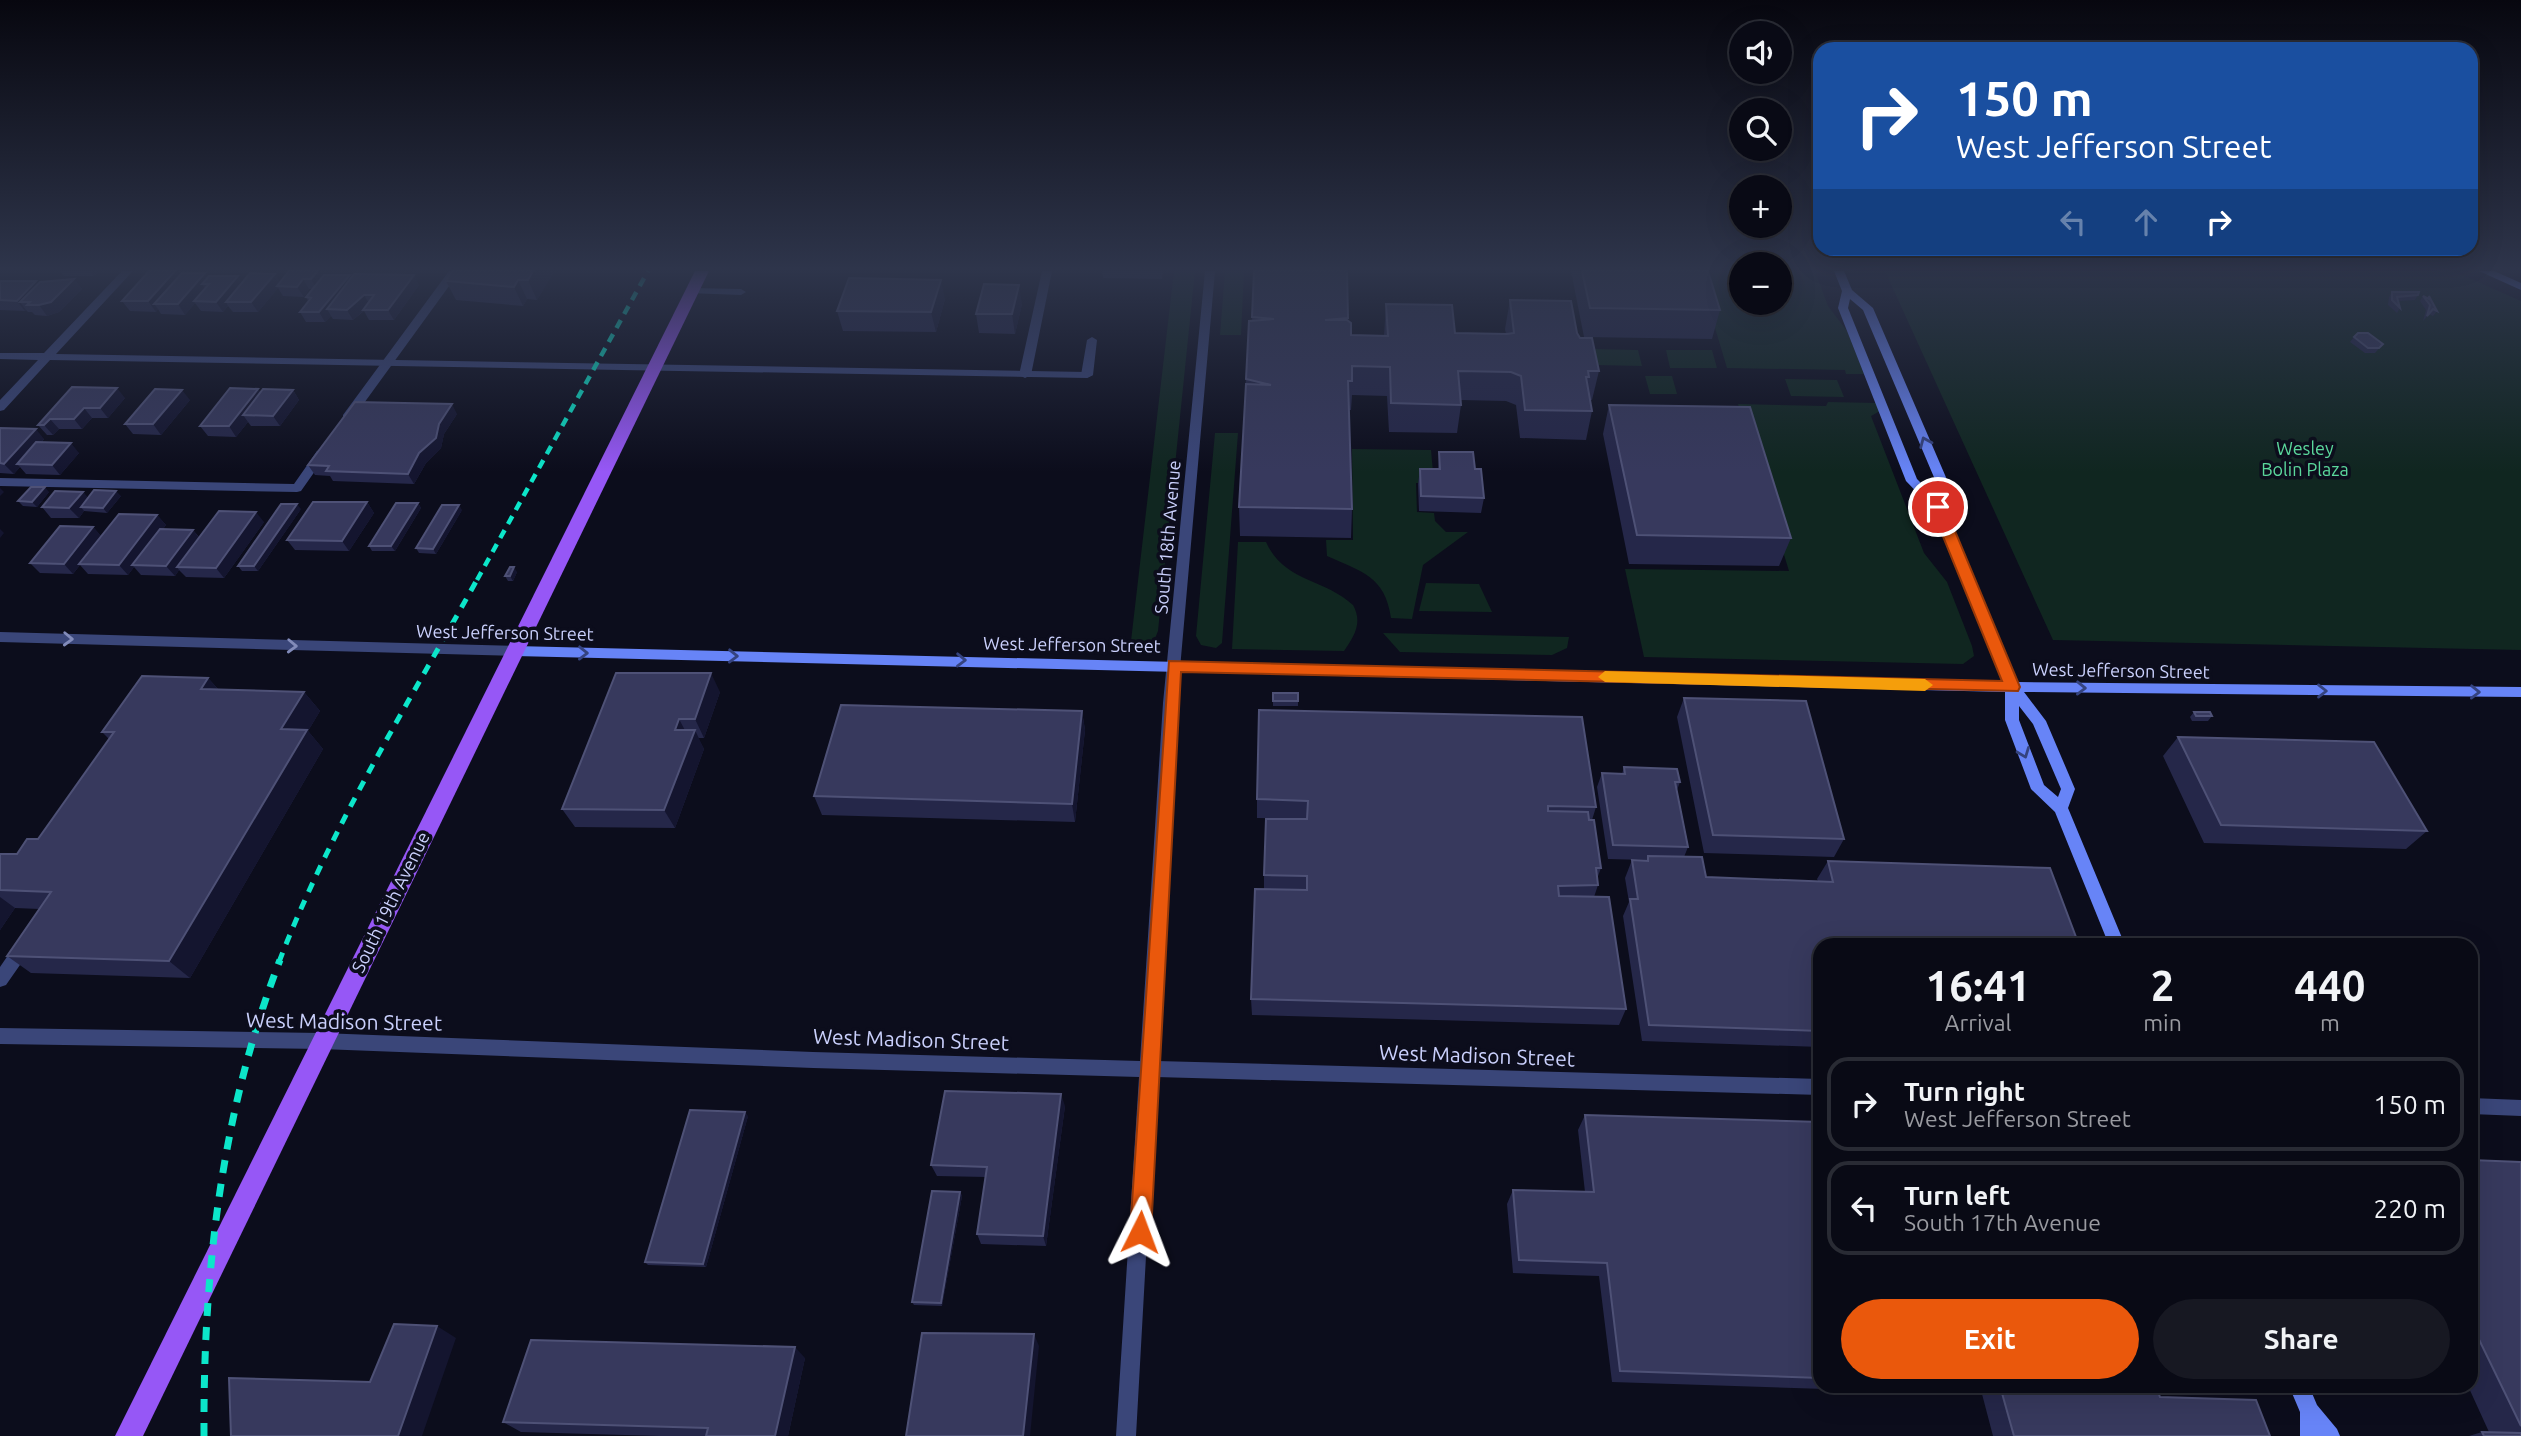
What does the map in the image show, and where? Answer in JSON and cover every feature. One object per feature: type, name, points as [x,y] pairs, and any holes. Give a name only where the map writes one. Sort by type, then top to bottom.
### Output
[{"type":"main road","name":"South 19th Avenue","points":[[129,1436],[668,338]]},
{"type":"main road","points":[[1855,338],[1912,481],[1938,507],[2012,687],[2039,721],[2068,789],[2062,808]]},
{"type":"main road","points":[[1881,338],[1942,482],[1938,507]]},
{"type":"main road","name":"West Jefferson Street","points":[[515,651],[2012,687],[2521,692]]},
{"type":"main road","points":[[2012,687],[2012,720],[2038,789],[2062,808],[2114,938]]},
{"type":"main road","points":[[2303,1393],[2310,1412],[2330,1436]]},
{"type":"main road","points":[[2310,1412],[2310,1436]]},
{"type":"street","points":[[0,407],[66,338]]},
{"type":"street","points":[[336,433],[405,338]]},
{"type":"street","points":[[1025,374],[1033,338]]},
{"type":"street","name":"South 18th Avenue","points":[[1126,1436],[1174,666],[1204,338]]},
{"type":"street","points":[[0,356],[1087,375],[1092,340]]},
{"type":"street","points":[[0,482],[297,488],[328,444]]},
{"type":"street","name":"West Jefferson Street","points":[[0,637],[515,651]]},
{"type":"street","points":[[0,980],[34,930]]},
{"type":"street","name":"West Madison Street","points":[[0,1036],[321,1041],[813,1060],[1813,1087]]},
{"type":"street","points":[[2478,1106],[2521,1108]]},
{"type":"green space","points":[[1166,338],[1188,338],[1158,631],[1154,641],[1138,646],[1131,641]]},
{"type":"green space","points":[[1718,338],[1850,338],[1864,374],[1846,374],[1845,370],[1727,368]]},
{"type":"green space","name":"Wesley Bolin Plaza","points":[[1916,338],[2521,338],[2521,650],[2053,640]]},
{"type":"green space","points":[[1592,349],[1638,350],[1642,366],[1595,365]]},
{"type":"green space","points":[[1666,350],[1712,350],[1717,368],[1670,368]]},
{"type":"green space","points":[[1645,376],[1672,376],[1677,394],[1650,394]]},
{"type":"green space","points":[[1785,379],[1837,380],[1844,397],[1791,396]]},
{"type":"green space","points":[[1828,402],[1877,403],[1880,411],[1871,416],[1924,553],[1947,582],[1974,656],[1963,664],[1644,657],[1625,569],[1789,571],[1738,404],[1826,406]]},
{"type":"green space","points":[[1215,433],[1238,433],[1222,643],[1216,648],[1201,645],[1196,636]]},
{"type":"green space","points":[[1352,449],[1431,450],[1434,483],[1416,483],[1417,512],[1434,513],[1435,521],[1446,532],[1468,532],[1423,565],[1412,619],[1391,618],[1383,593],[1370,577],[1327,556],[1326,540],[1353,540]]},
{"type":"green space","points":[[1238,542],[1266,542],[1283,565],[1330,589],[1353,605],[1357,624],[1344,651],[1232,649]]},
{"type":"green space","points":[[1426,583],[1479,584],[1492,612],[1419,611]]},
{"type":"green space","points":[[1383,633],[1569,637],[1567,648],[1552,655],[1400,652]]},
{"type":"building","points":[[1248,338],[1592,338],[1599,371],[1588,371],[1589,377],[1586,377],[1592,411],[1525,410],[1521,376],[1511,372],[1458,371],[1461,405],[1391,403],[1390,367],[1352,366],[1352,381],[1348,381],[1352,509],[1239,507],[1246,384],[1271,385],[1246,379]]},
{"type":"building","points":[[2355,338],[2375,338],[2383,344],[2379,348],[2368,348]]},
{"type":"building","points":[[72,387],[117,388],[100,408],[84,408],[74,419],[50,419],[44,425],[38,425]]},
{"type":"building","points":[[230,388],[258,389],[229,426],[200,426]]},
{"type":"building","points":[[155,389],[182,390],[153,424],[125,424]]},
{"type":"building","points":[[263,389],[293,390],[273,416],[243,415]]},
{"type":"building","points":[[355,402],[452,404],[439,424],[436,438],[419,453],[408,474],[326,471],[329,466],[308,465]]},
{"type":"building","points":[[1609,405],[1750,407],[1791,538],[1637,535]]},
{"type":"building","points":[[0,428],[36,429],[4,464],[0,463]]},
{"type":"building","points":[[36,442],[71,443],[52,465],[17,464]]},
{"type":"building","points":[[1439,452],[1473,452],[1475,469],[1481,469],[1484,498],[1421,496],[1420,469],[1440,469]]},
{"type":"building","points":[[31,487],[45,487],[32,502],[18,501]]},
{"type":"building","points":[[94,490],[116,491],[103,508],[81,507]]},
{"type":"building","points":[[55,491],[83,492],[69,508],[42,507]]},
{"type":"building","points":[[313,502],[367,502],[342,541],[287,540]]},
{"type":"building","points":[[396,503],[418,503],[391,546],[369,546]]},
{"type":"building","points":[[281,504],[297,504],[254,566],[238,566]]},
{"type":"building","points":[[442,505],[459,505],[433,549],[416,548]]},
{"type":"building","points":[[219,511],[256,512],[216,568],[177,567]]},
{"type":"building","points":[[119,514],[157,515],[119,565],[79,564]]},
{"type":"building","points":[[60,526],[93,527],[64,564],[30,563]]},
{"type":"building","points":[[160,529],[193,530],[166,566],[132,565]]},
{"type":"building","points":[[510,567],[514,567],[510,576],[505,576]]},
{"type":"building","points":[[616,673],[711,673],[695,719],[679,719],[675,730],[695,730],[664,810],[562,809]]},
{"type":"building","points":[[142,676],[208,678],[201,689],[304,692],[281,729],[307,730],[169,961],[7,956],[51,892],[0,890],[0,854],[17,854],[27,839],[38,839],[114,732],[102,732]]},
{"type":"building","points":[[1273,693],[1298,693],[1298,701],[1273,701]]},
{"type":"building","points":[[1684,698],[1806,701],[1844,839],[1713,835]]},
{"type":"building","points":[[841,705],[1082,711],[1072,804],[814,796]]},
{"type":"building","points":[[1259,710],[1582,717],[1596,807],[1548,806],[1548,811],[1588,812],[1589,820],[1594,820],[1601,868],[1596,868],[1598,885],[1558,886],[1559,896],[1609,897],[1626,1009],[1251,999],[1255,889],[1307,890],[1307,876],[1264,875],[1266,819],[1307,819],[1308,801],[1257,799]]},
{"type":"building","points":[[2194,712],[2210,712],[2212,716],[2196,716]]},
{"type":"building","points":[[2178,737],[2374,742],[2427,831],[2221,825]]},
{"type":"building","points":[[1624,767],[1677,769],[1680,782],[1675,782],[1688,847],[1613,845],[1602,773],[1625,774]]},
{"type":"building","points":[[1648,856],[1702,857],[1706,877],[1833,882],[1828,861],[2050,868],[2076,938],[1813,938],[1813,1031],[1649,1025],[1630,899],[1638,899],[1632,860],[1648,861]]},
{"type":"building","points":[[945,1091],[1061,1094],[1043,1236],[977,1234],[987,1167],[931,1165]]},
{"type":"building","points":[[690,1110],[745,1112],[703,1264],[645,1262]]},
{"type":"building","points":[[1585,1115],[1813,1122],[1813,1378],[1620,1371],[1607,1263],[1519,1260],[1513,1190],[1594,1192]]},
{"type":"building","points":[[2478,1160],[2521,1162],[2521,1426],[2478,1337]]},
{"type":"building","points":[[932,1191],[960,1192],[941,1303],[912,1302]]},
{"type":"building","points":[[394,1324],[437,1326],[398,1436],[231,1436],[229,1378],[370,1382]]},
{"type":"building","points":[[922,1333],[1034,1334],[1023,1436],[906,1436]]},
{"type":"building","points":[[531,1340],[795,1347],[775,1436],[706,1436],[708,1428],[503,1422]]},
{"type":"building","points":[[2002,1393],[2159,1393],[2160,1397],[2256,1400],[2270,1436],[2014,1436]]},
{"type":"building","points":[[2482,1432],[2521,1433],[2521,1436],[2484,1436]]},
{"type":"railway","points":[[477,580],[611,338]]},
{"type":"railway","points":[[279,962],[346,814],[478,578]]},
{"type":"railway","points":[[204,1436],[207,1315],[220,1194],[243,1076],[280,960]]},
{"type":"slow traffic","points":[[1605,677],[1925,685]]},
{"type":"route","points":[[1140,1232],[1174,666],[2012,687],[1938,507]]}]
